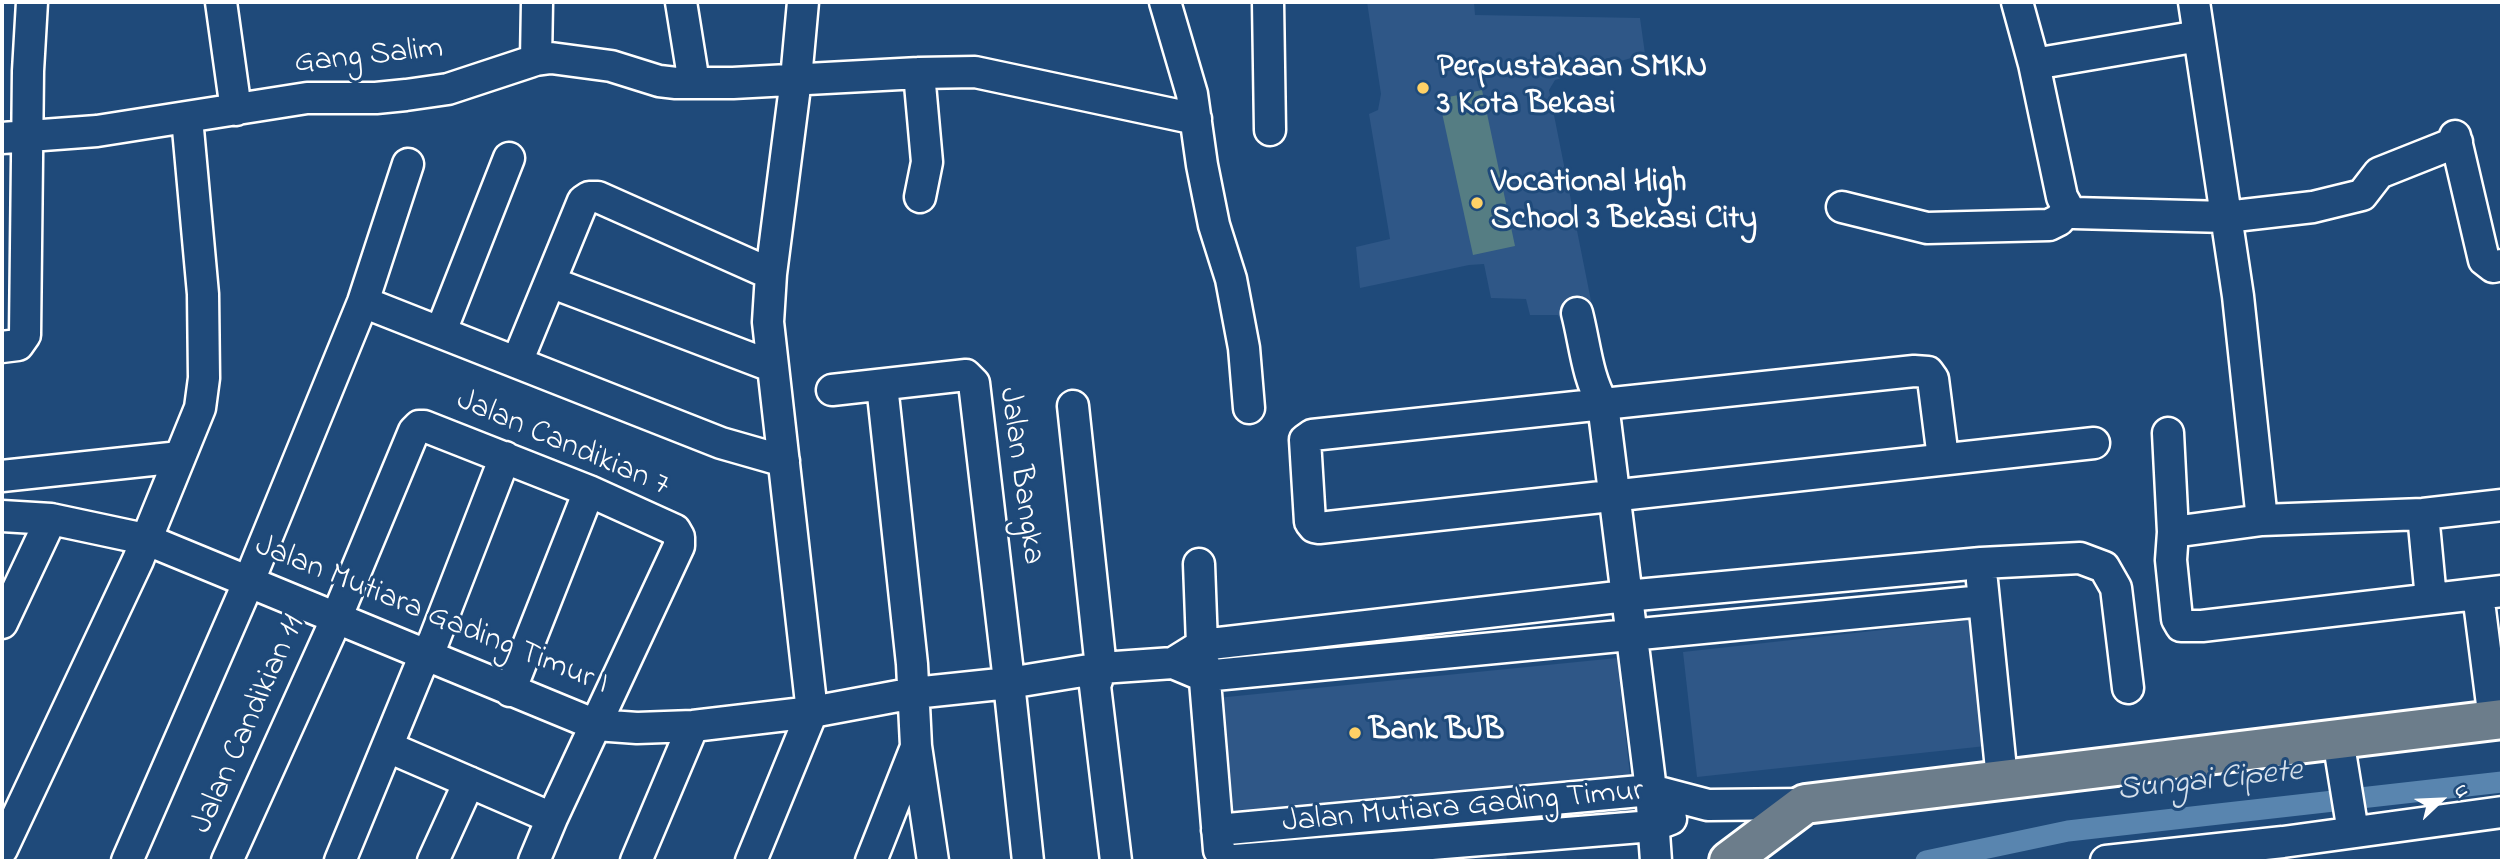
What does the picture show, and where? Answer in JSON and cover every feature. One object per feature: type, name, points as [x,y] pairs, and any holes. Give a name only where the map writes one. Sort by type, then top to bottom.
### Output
[{"type":"main road","name":"Jalan Mutiara Gading Timur","points":[[1729,861],[1805,804],[2002,779],[2341,754],[2498,719]]},
{"type":"street","points":[[2,347],[18,345],[22,341],[13,321],[15,138],[28,71],[32,2]]},
{"type":"street","points":[[220,2],[236,110]]},
{"type":"street","points":[[536,60],[537,2]]},
{"type":"street","points":[[681,2],[694,83]]},
{"type":"street","points":[[751,861],[812,712],[768,322],[771,274],[803,2]]},
{"type":"street","points":[[1165,2],[1192,94],[1214,225],[1231,279],[1244,348],[1250,408]]},
{"type":"street","points":[[1268,2],[1270,130]]},
{"type":"street","points":[[2017,2],[2034,64],[2062,197],[2068,208],[2078,213],[2227,217],[2313,207],[2362,195],[2379,173],[2456,139],[2484,260],[2493,267],[2502,265]]},
{"type":"street","points":[[2194,2],[2227,217],[2263,520]]},
{"type":"street","points":[[2034,64],[2199,36]]},
{"type":"street","name":"Gang Salim","points":[[15,138],[97,131],[307,98],[376,98],[448,89],[536,60],[551,58],[611,66],[659,81],[694,83],[975,72],[1196,119]]},
{"type":"street","points":[[919,73],[927,162],[920,197]]},
{"type":"street","points":[[3,843],[145,539],[200,408],[204,379],[203,294],[187,118]]},
{"type":"street","points":[[441,331],[509,158]]},
{"type":"street","points":[[127,861],[248,581],[363,302],[408,164]]},
{"type":"street","points":[[517,362],[583,201],[589,197],[598,197],[771,274]]},
{"type":"street","points":[[1842,207],[1927,228],[2049,225],[2059,220],[2068,208]]},
{"type":"street","points":[[550,282],[771,366]]},
{"type":"street","points":[[363,302],[721,443],[784,461]]},
{"type":"street","points":[[1577,313],[1590,375],[1602,404],[1650,790],[1656,861]]},
{"type":"street","points":[[1943,458],[1933,379],[1928,372],[1894,373],[1312,435],[1305,439],[1310,522],[1319,528],[2094,443]]},
{"type":"street","name":"Jalan Bangka","points":[[832,390],[966,375],[971,377],[974,383],[1009,683]]},
{"type":"street","points":[[882,385],[914,693],[916,747],[933,861]]},
{"type":"street","points":[[1073,406],[1101,668],[1095,686],[1116,861]]},
{"type":"street","name":"Jalan Candikian 7","points":[[336,616],[414,431],[419,426],[424,425],[589,491],[675,530],[679,537],[679,546],[596,725]]},
{"type":"street","points":[[2168,433],[2173,533],[2171,559],[2174,601],[2181,626],[2490,593],[2498,719]]},
{"type":"street","points":[[2,476],[180,457]]},
{"type":"street","points":[[340,861],[434,640],[505,457]]},
{"type":"street","points":[[510,691],[589,491]]},
{"type":"street","points":[[2173,533],[2263,520],[2423,514],[2502,505]]},
{"type":"street","points":[[2423,514],[2431,599]]},
{"type":"street","name":"Jalan Mutiara Gading Timur I","points":[[2,516],[51,519],[145,539],[596,725],[637,728],[693,726],[812,712],[914,693],[1009,683],[1101,668],[1173,663],[1204,676]]},
{"type":"street","points":[[2,623],[51,519]]},
{"type":"street","points":[[1202,645],[1626,596],[1981,564],[2080,558],[2104,567],[2116,588],[2128,688]]},
{"type":"street","name":"Jalan Mutiara Gading Timur","points":[[1199,564],[1204,676],[1222,861],[1429,853],[1653,826],[1707,805]]},
{"type":"street","points":[[1981,564],[2002,779]]},
{"type":"street","points":[[1204,676],[1983,601]]},
{"type":"street","name":"Jalan Candikian 11","points":[[227,861],[336,616]]},
{"type":"street","name":"Jalan Mutiara Gading Timur I","points":[[1173,663],[1202,645]]},
{"type":"street","points":[[1009,683],[1028,861]]},
{"type":"street","points":[[534,861],[596,725]]},
{"type":"street","points":[[636,861],[693,726]]},
{"type":"street","points":[[388,747],[552,818]]},
{"type":"street","points":[[871,861],[916,747]]},
{"type":"street","points":[[2341,754],[2352,824]]},
{"type":"street","points":[[433,861],[469,782]]},
{"type":"street","name":"Jalan Mutiara Gading Timur","points":[[1217,830],[1650,790],[1707,805],[1805,804]]},
{"type":"street","points":[[2106,861],[2352,824],[2502,813]]},
{"type":"shaded area","name":"Vocational High School 3 Bekasi City","points":[[1367,2],[1474,2],[1475,15],[1640,18],[1645,54],[1555,80],[1549,90],[1600,346],[1573,349],[1558,315],[1530,315],[1526,299],[1491,298],[1484,264],[1360,288],[1356,247],[1390,239],[1369,114],[1378,110],[1381,94]]},
{"type":"shaded area","points":[[1972,620],[1986,746],[1697,777],[1683,652]]},
{"type":"shaded area","points":[[1617,658],[1630,775],[1229,815],[1217,698]]},
{"type":"shaded area","points":[[1505,842],[1507,861],[1370,861]]},
{"type":"green space","points":[[1482,90],[1515,246],[1473,255],[1439,99]]},
{"type":"waterway","name":"Sungai Cipete","points":[[1926,861],[2068,831],[2502,782]]},
{"type":"place","name":"Perpustakaan SMKN 3 Kota Bekasi","points":[[1423,88]]},
{"type":"place","name":"Vocational High School 3 Bekasi City","points":[[1477,203]]},
{"type":"place","name":"Bank BJB","points":[[1355,733]]}]
